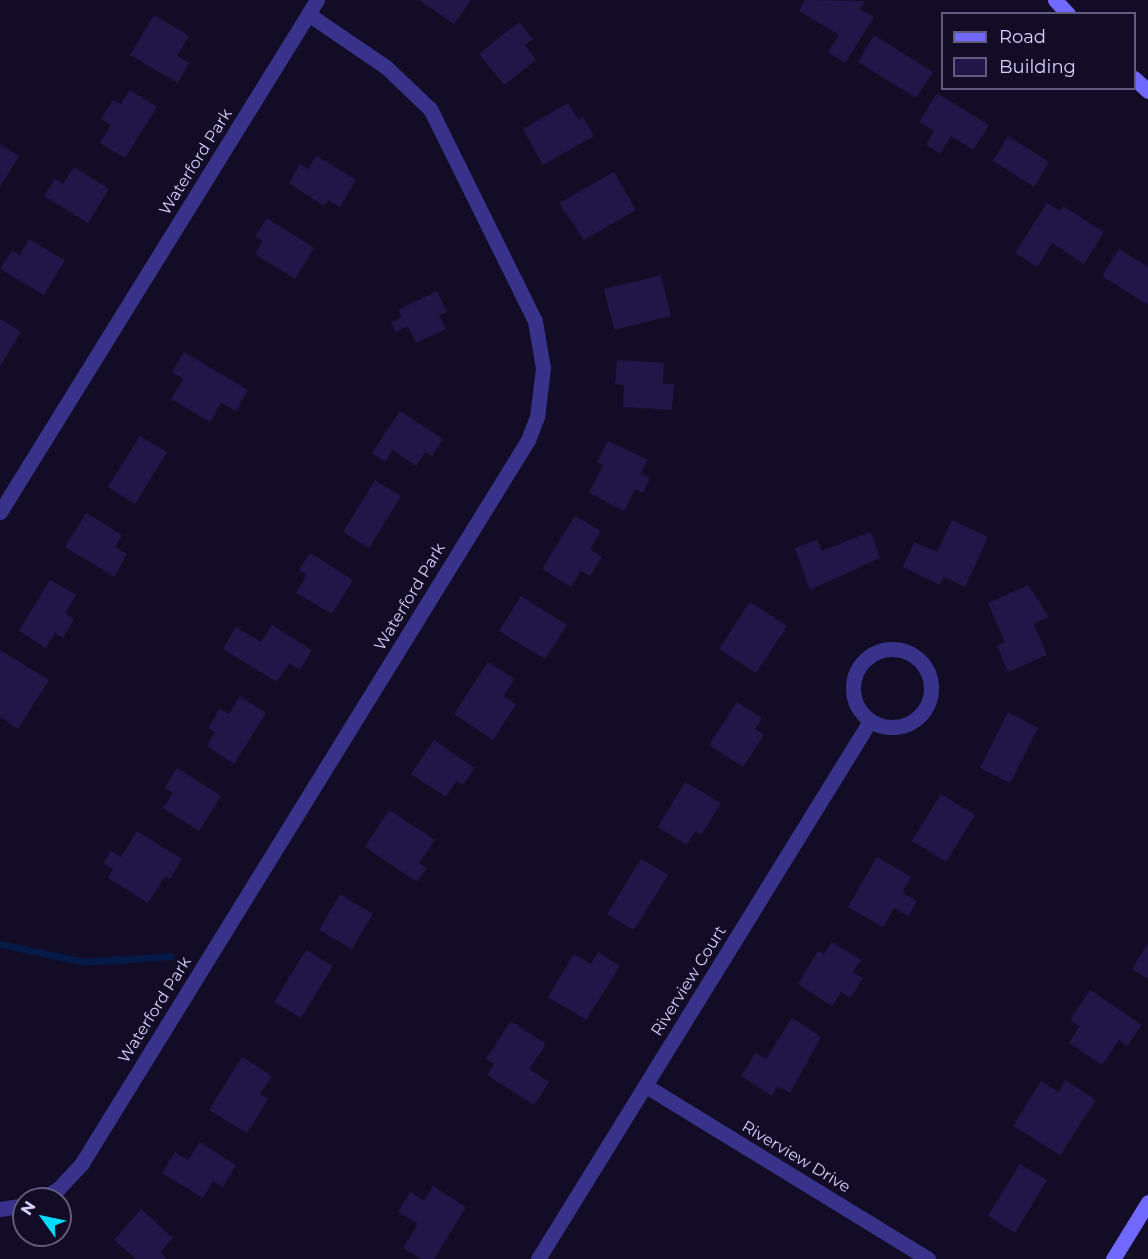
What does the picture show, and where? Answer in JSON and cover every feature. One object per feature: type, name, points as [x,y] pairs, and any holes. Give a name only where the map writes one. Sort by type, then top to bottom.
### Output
[{"type":"street","name":"Waterford Park","points":[[0,512],[316,0]]},
{"type":"street","points":[[1055,0],[1066,12]]},
{"type":"street","name":"Waterford Park","points":[[60,1187],[82,1163],[441,581],[537,417],[543,368],[535,321],[430,109],[386,67],[308,14]]},
{"type":"street","points":[[1136,80],[1148,91]]},
{"type":"street","points":[[902,650],[913,656],[929,675],[928,705],[907,725],[883,726],[870,721],[855,701],[857,671],[877,652],[902,650]]},
{"type":"street","name":"Riverview Court","points":[[538,1259],[870,721]]},
{"type":"street","name":"Riverview Drive","points":[[646,1086],[928,1259]]},
{"type":"street","points":[[1113,1259],[1148,1202]]},
{"type":"building","points":[[419,0],[471,0],[454,24]]},
{"type":"building","points":[[805,0],[865,1],[860,9],[874,17],[845,63],[828,52],[839,35],[799,11]]},
{"type":"building","points":[[154,15],[189,36],[177,56],[189,63],[178,83],[130,55]]},
{"type":"building","points":[[519,22],[533,39],[525,45],[536,60],[504,85],[479,54]]},
{"type":"building","points":[[874,35],[933,72],[916,98],[858,62]]},
{"type":"building","points":[[130,90],[157,107],[125,158],[100,143],[111,125],[101,119],[113,100],[121,104]]},
{"type":"building","points":[[937,93],[989,125],[973,150],[951,136],[940,154],[926,145],[934,131],[919,122]]},
{"type":"building","points":[[568,103],[578,120],[583,117],[594,136],[543,165],[523,129]]},
{"type":"building","points":[[1008,136],[1049,162],[1034,187],[993,161]]},
{"type":"building","points":[[0,144],[19,156],[0,187]]},
{"type":"building","points":[[317,156],[356,180],[340,207],[328,200],[324,206],[289,183],[300,164],[308,169]]},
{"type":"building","points":[[74,167],[109,189],[88,223],[44,196],[55,179],[63,184]]},
{"type":"building","points":[[614,172],[636,210],[584,240],[559,203]]},
{"type":"building","points":[[1047,203],[1059,211],[1063,206],[1104,232],[1084,264],[1052,243],[1037,267],[1015,253]]},
{"type":"building","points":[[267,218],[314,248],[295,279],[255,254],[263,241],[255,237]]},
{"type":"building","points":[[29,239],[65,260],[44,295],[0,269],[12,250],[20,255]]},
{"type":"building","points":[[1119,249],[1148,267],[1148,305],[1102,276]]},
{"type":"building","points":[[661,275],[671,316],[614,330],[604,289]]},
{"type":"building","points":[[437,291],[447,312],[439,315],[446,329],[416,343],[408,326],[396,332],[391,322],[402,317],[398,310]]},
{"type":"building","points":[[0,319],[21,332],[0,366]]},
{"type":"building","points":[[184,352],[248,390],[236,411],[221,403],[210,422],[171,399],[184,379],[172,372]]},
{"type":"building","points":[[617,360],[664,363],[663,384],[674,384],[672,410],[623,407],[624,385],[615,384]]},
{"type":"building","points":[[400,411],[443,439],[432,456],[425,452],[416,466],[393,450],[385,462],[372,453]]},
{"type":"building","points":[[140,436],[167,452],[135,504],[108,487]]},
{"type":"building","points":[[608,441],[648,460],[641,473],[650,478],[643,493],[635,489],[624,511],[589,493],[603,465],[597,462]]},
{"type":"building","points":[[375,480],[401,496],[369,548],[343,532]]},
{"type":"building","points":[[86,513],[122,535],[115,547],[127,554],[114,577],[65,547]]},
{"type":"building","points":[[575,516],[601,531],[590,549],[602,557],[590,576],[581,571],[571,587],[542,569]]},
{"type":"building","points":[[952,520],[988,537],[965,587],[944,577],[940,585],[903,567],[914,542],[937,552]]},
{"type":"building","points":[[871,532],[880,558],[810,590],[795,548],[817,540],[822,551]]},
{"type":"building","points":[[310,553],[353,580],[332,614],[296,593],[307,575],[299,570]]},
{"type":"building","points":[[50,580],[76,595],[65,613],[74,619],[63,638],[55,633],[46,648],[19,631]]},
{"type":"building","points":[[1028,585],[1049,617],[1034,624],[1047,655],[1008,672],[997,646],[1005,642],[988,603]]},
{"type":"building","points":[[521,596],[567,625],[545,659],[499,631]]},
{"type":"building","points":[[750,602],[787,626],[756,673],[719,649]]},
{"type":"building","points":[[272,625],[312,650],[300,670],[289,663],[277,682],[223,649],[236,627],[261,642]]},
{"type":"building","points":[[0,650],[49,680],[18,729],[0,717]]},
{"type":"building","points":[[488,662],[515,679],[503,696],[516,704],[493,740],[454,714]]},
{"type":"building","points":[[240,696],[266,713],[234,764],[207,746],[215,732],[208,728],[220,709],[229,714]]},
{"type":"building","points":[[737,702],[762,718],[755,729],[764,735],[743,767],[709,745]]},
{"type":"building","points":[[1008,712],[1038,728],[1010,783],[980,768]]},
{"type":"building","points":[[434,740],[475,768],[463,785],[456,781],[446,797],[411,774]]},
{"type":"building","points":[[177,768],[221,796],[199,831],[163,808],[173,793],[165,788]]},
{"type":"building","points":[[685,782],[721,803],[701,835],[695,831],[687,845],[658,827]]},
{"type":"building","points":[[941,794],[975,815],[946,862],[912,841]]},
{"type":"building","points":[[389,810],[435,840],[419,863],[427,868],[417,882],[365,847]]},
{"type":"building","points":[[137,831],[182,859],[170,879],[165,876],[148,903],[108,878],[113,869],[103,863],[111,851],[121,857]]},
{"type":"building","points":[[877,857],[911,877],[902,892],[917,901],[908,916],[894,908],[883,927],[848,907]]},
{"type":"building","points":[[641,859],[668,875],[634,930],[607,914]]},
{"type":"building","points":[[340,894],[373,914],[352,949],[319,930]]},
{"type":"building","points":[[832,942],[861,960],[853,972],[863,978],[850,998],[841,992],[832,1006],[798,984],[818,951],[824,954]]},
{"type":"building","points":[[1148,943],[1148,979],[1132,969]]},
{"type":"building","points":[[306,950],[333,966],[301,1018],[274,1002]]},
{"type":"building","points":[[598,952],[620,966],[586,1020],[548,997],[574,954],[591,964]]},
{"type":"building","points":[[1090,990],[1142,1025],[1127,1046],[1119,1040],[1102,1065],[1069,1043],[1080,1026],[1070,1020]]},
{"type":"building","points":[[792,1018],[821,1037],[790,1093],[778,1086],[772,1096],[741,1076],[756,1053],[766,1059]]},
{"type":"building","points":[[511,1021],[546,1044],[529,1069],[549,1082],[534,1105],[487,1075],[494,1064],[486,1059]]},
{"type":"building","points":[[242,1057],[272,1076],[260,1094],[268,1099],[247,1133],[209,1110]]},
{"type":"building","points":[[1065,1080],[1096,1100],[1060,1155],[1013,1126],[1041,1081],[1059,1092]]},
{"type":"building","points":[[200,1142],[236,1165],[223,1187],[213,1181],[203,1198],[162,1173],[175,1152],[188,1160]]},
{"type":"building","points":[[1020,1164],[1047,1180],[1015,1233],[988,1216]]},
{"type":"building","points":[[433,1186],[466,1207],[434,1259],[421,1259],[403,1248],[418,1224],[398,1212],[410,1192],[424,1201]]},
{"type":"building","points":[[141,1209],[173,1238],[160,1252],[167,1259],[136,1259],[114,1240]]},
{"type":"waterway","points":[[0,944],[85,962],[171,956]]}]
